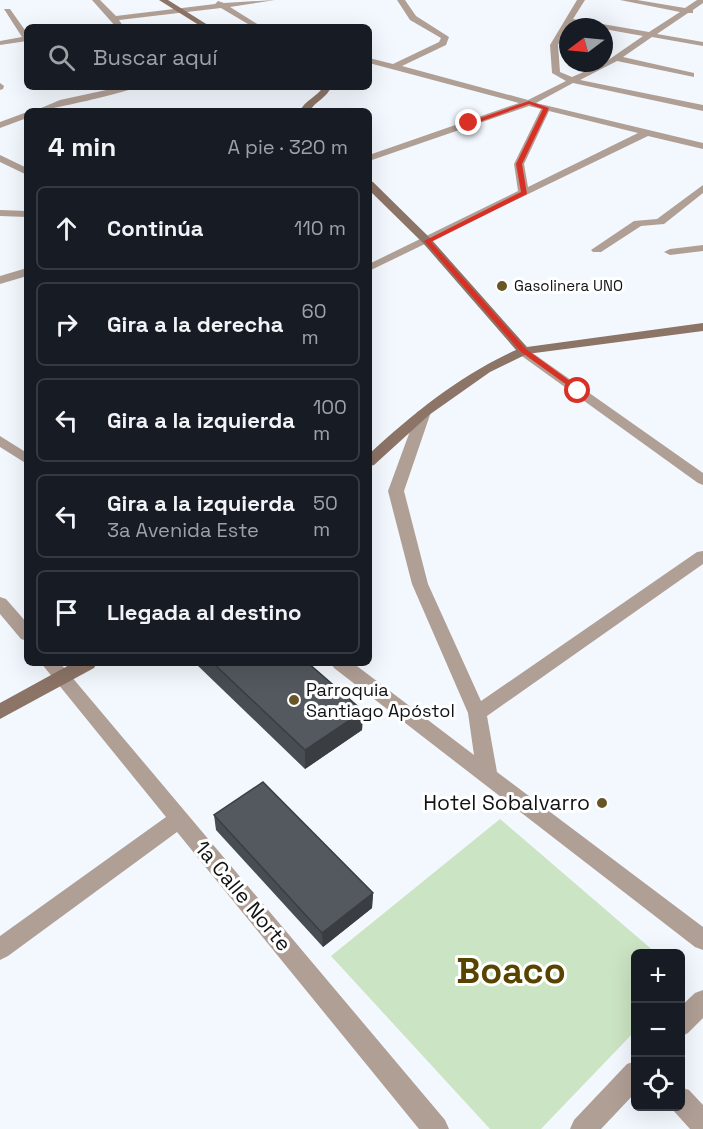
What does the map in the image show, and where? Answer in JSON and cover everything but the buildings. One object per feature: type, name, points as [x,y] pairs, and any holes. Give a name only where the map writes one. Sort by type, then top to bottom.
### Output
[{"type":"main road","points":[[164,0],[202,24]]},
{"type":"main road","points":[[306,108],[326,90]]},
{"type":"main road","points":[[372,187],[427,241],[524,351]]},
{"type":"main road","points":[[372,459],[424,412],[485,369],[524,351],[703,327]]},
{"type":"main road","points":[[0,712],[56,670],[74,666]]},
{"type":"street","points":[[96,0],[119,24]]},
{"type":"street","points":[[114,18],[180,10],[218,2],[271,0]]},
{"type":"street","points":[[394,67],[443,43],[445,37],[413,18],[401,0]]},
{"type":"street","points":[[572,18],[581,0]]},
{"type":"street","points":[[624,0],[703,13]]},
{"type":"street","points":[[372,157],[529,103],[616,58],[702,0]]},
{"type":"street","points":[[218,2],[253,24]]},
{"type":"street","points":[[8,11],[24,34]]},
{"type":"street","points":[[613,28],[703,44]]},
{"type":"street","points":[[559,38],[554,45],[554,70],[561,76],[574,81],[703,108]]},
{"type":"street","points":[[0,43],[24,39]]},
{"type":"street","points":[[616,58],[691,75]]},
{"type":"street","points":[[372,61],[546,108],[703,146]]},
{"type":"street","points":[[53,108],[121,90]]},
{"type":"street","points":[[524,193],[519,164],[546,108]]},
{"type":"street","points":[[0,124],[24,116]]},
{"type":"street","points":[[372,267],[646,133]]},
{"type":"street","points":[[0,158],[24,170]]},
{"type":"street","points":[[597,250],[639,223],[660,222],[703,188]]},
{"type":"street","points":[[0,213],[24,214]]},
{"type":"street","points":[[670,252],[703,248]]},
{"type":"street","points":[[0,280],[24,273]]},
{"type":"street","points":[[524,351],[703,480]]},
{"type":"street","points":[[424,412],[396,491],[420,584],[477,713],[488,777]]},
{"type":"street","points":[[0,440],[24,458]]},
{"type":"street","points":[[477,713],[703,556]]},
{"type":"street","points":[[0,603],[24,631]]},
{"type":"street","points":[[344,666],[703,940]]},
{"type":"street","name":"1a Calle Norte","points":[[56,670],[436,1129]]},
{"type":"street","points":[[0,949],[179,819]]},
{"type":"street","points":[[685,1021],[703,1001]]},
{"type":"street","points":[[583,1129],[631,1078]]},
{"type":"street","points":[[685,1104],[703,1124]]},
{"type":"green space","points":[[500,819],[651,949],[631,949],[631,1035],[541,1129],[490,1129],[331,956]]},
{"type":"place","name":"Gasolinera UNO","points":[[502,286]]},
{"type":"place","name":"Parroquia Santiago Apóstol","points":[[294,700]]},
{"type":"place","name":"Hotel Sobalvarro","points":[[602,803]]},
{"type":"district","name":"Boaco","points":[[511,970]]},
{"type":"route","points":[[469,123],[529,103],[546,108],[519,164],[524,193],[427,241],[524,351],[578,391]]}]
